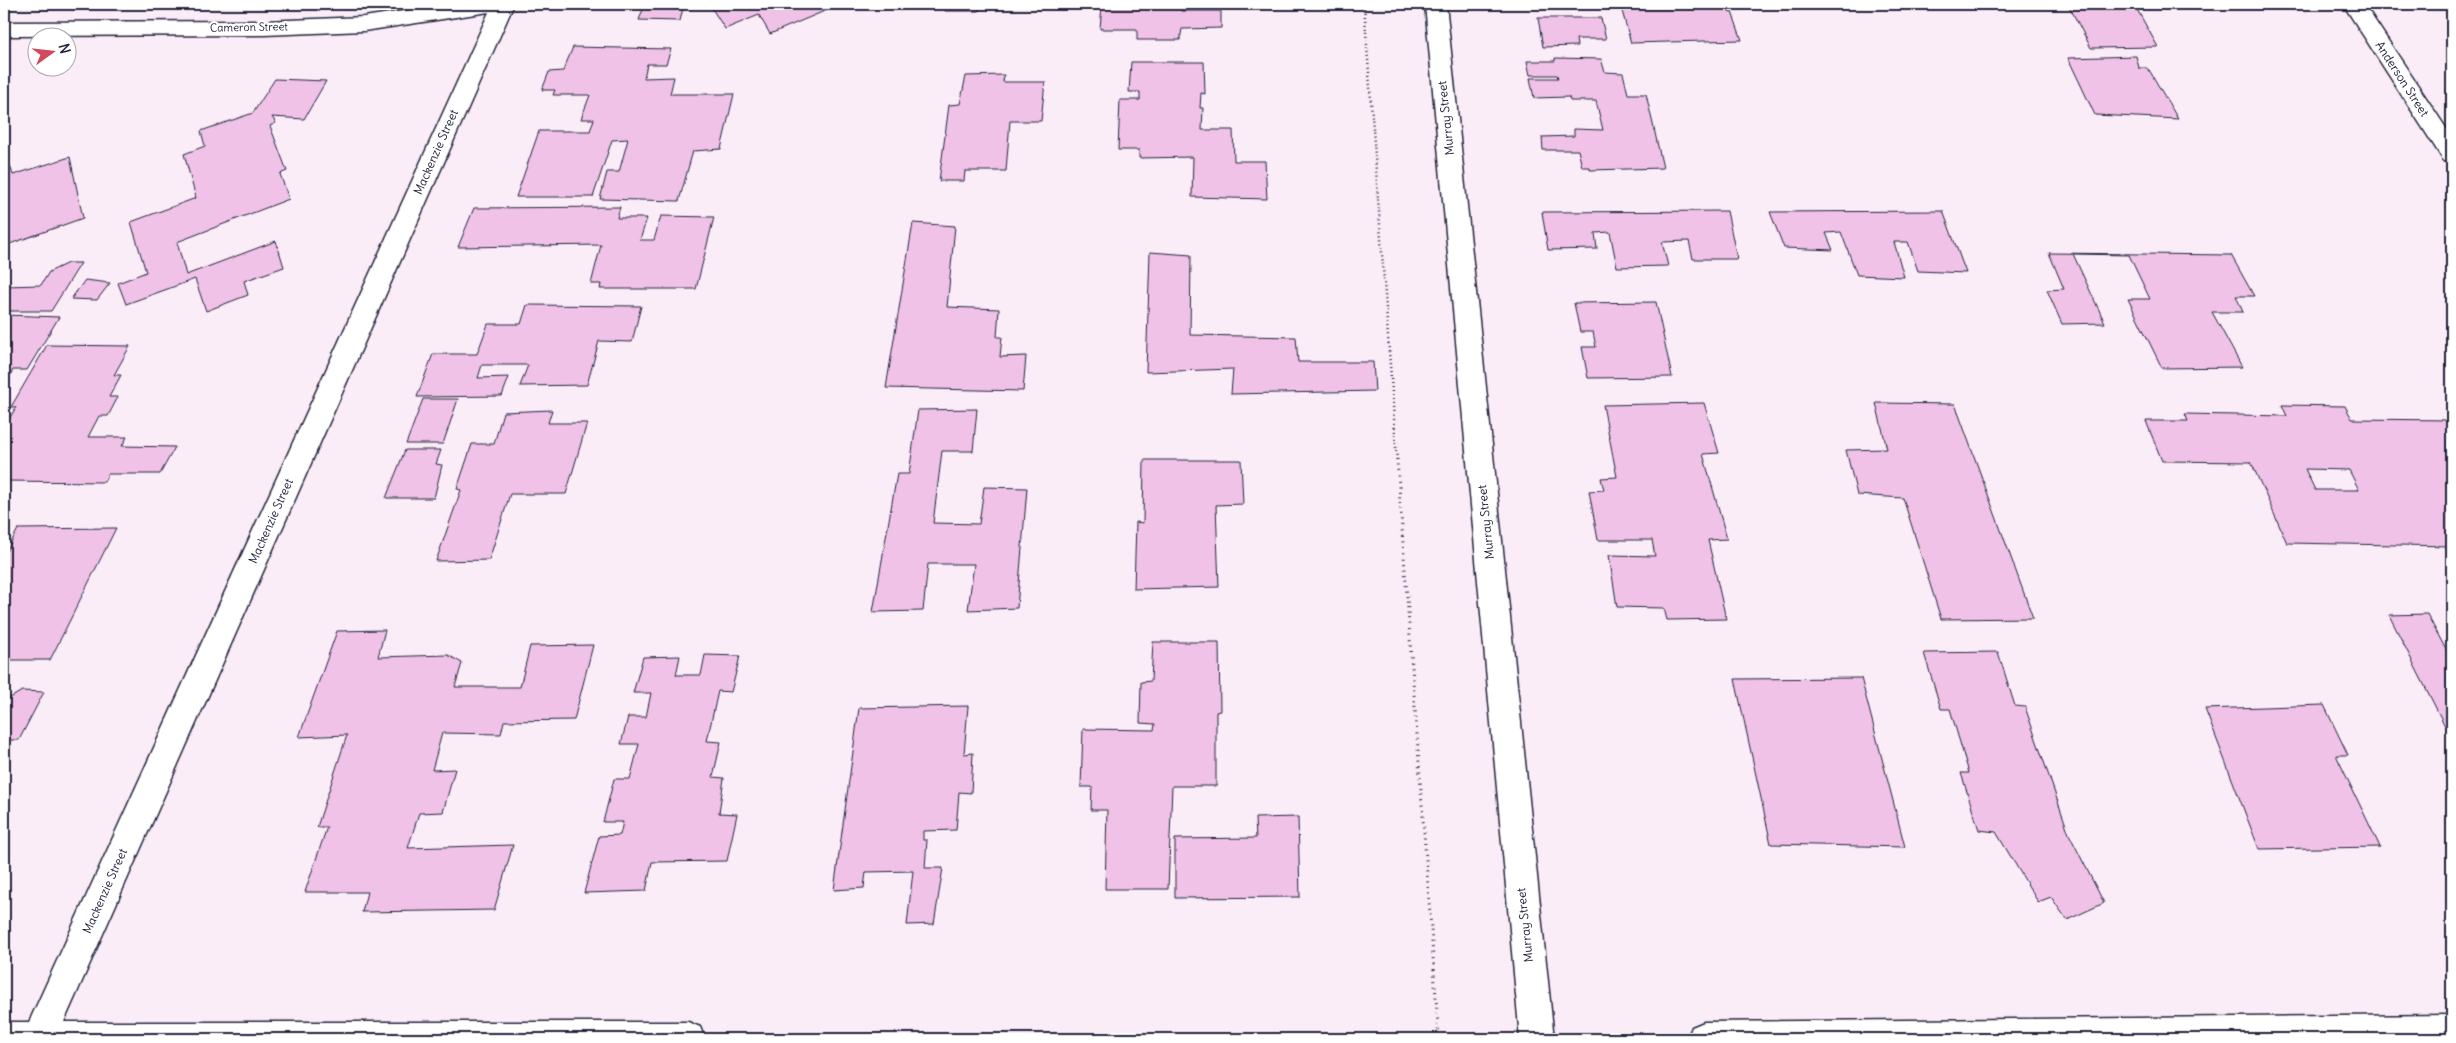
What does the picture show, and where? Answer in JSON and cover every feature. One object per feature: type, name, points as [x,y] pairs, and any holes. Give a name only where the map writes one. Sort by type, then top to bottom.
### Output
[{"type":"street","name":"Cameron Street","points":[[4,29],[264,28],[364,24],[493,4]]},
{"type":"street","name":"Mackenzie Street","points":[[39,1039],[503,4]]},
{"type":"street","name":"Murray Street","points":[[1434,4],[1537,1039]]},
{"type":"street","name":"Anderson Street","points":[[2352,4],[2452,155]]},
{"type":"street","points":[[1704,1039],[2452,1032]]},
{"type":"street","points":[[4,1039],[688,1039]]},
{"type":"path","points":[[1364,4],[1439,1039]]},
{"type":"building","points":[[645,4],[684,4],[680,21],[639,20]]},
{"type":"building","points":[[709,4],[822,4],[827,10],[770,34],[759,15],[725,29]]},
{"type":"building","points":[[946,4],[980,4],[979,11],[945,11]]},
{"type":"building","points":[[1102,4],[1181,4],[1181,11],[1221,11],[1221,28],[1182,29],[1180,40],[1137,40],[1137,29],[1100,29]]},
{"type":"building","points":[[1620,4],[1726,4],[1730,13],[1732,12],[1742,40],[1631,43]]},
{"type":"building","points":[[2068,4],[2134,4],[2158,47],[2091,48]]},
{"type":"building","points":[[1538,18],[1601,18],[1606,39],[1576,39],[1577,46],[1543,47]]},
{"type":"building","points":[[573,47],[671,49],[666,64],[647,64],[644,78],[674,77],[670,94],[734,94],[721,149],[693,151],[679,201],[600,199],[607,172],[619,172],[628,139],[612,140],[593,197],[516,197],[539,131],[590,131],[594,119],[581,119],[590,95],[553,95],[555,90],[542,90],[549,72],[563,71]]},
{"type":"building","points":[[2136,56],[2139,68],[2148,68],[2178,119],[2095,115],[2068,58]]},
{"type":"building","points":[[1555,58],[1601,59],[1605,72],[1623,73],[1628,94],[1646,94],[1663,168],[1590,170],[1590,167],[1582,167],[1578,150],[1543,150],[1542,137],[1574,136],[1574,129],[1603,130],[1596,101],[1570,101],[1569,97],[1534,98],[1530,78],[1558,78],[1557,75],[1530,75],[1527,61],[1555,61]]},
{"type":"building","points":[[1131,62],[1204,62],[1205,94],[1201,93],[1200,108],[1203,108],[1202,130],[1233,130],[1234,161],[1265,161],[1267,199],[1192,197],[1193,157],[1139,158],[1139,150],[1118,150],[1120,100],[1140,100],[1140,92],[1129,92]]},
{"type":"building","points":[[1004,75],[1003,82],[1045,82],[1041,121],[1010,121],[1006,171],[965,171],[964,181],[939,181],[949,105],[960,104],[966,76]]},
{"type":"building","points":[[275,79],[326,81],[304,119],[272,117],[276,123],[270,126],[287,171],[280,174],[289,199],[177,242],[186,275],[276,241],[284,267],[244,281],[248,295],[206,311],[195,279],[126,304],[118,283],[146,272],[131,222],[196,198],[184,154],[205,146],[201,131],[253,113]]},
{"type":"building","points":[[4,146],[13,175],[70,157],[83,218],[4,246]]},
{"type":"building","points":[[620,207],[617,218],[647,218],[640,240],[654,240],[661,216],[714,217],[696,289],[600,289],[601,284],[591,284],[601,245],[458,247],[474,208]]},
{"type":"building","points":[[1727,211],[1737,259],[1693,259],[1689,241],[1662,242],[1668,266],[1617,267],[1610,232],[1595,233],[1597,249],[1548,250],[1542,212]]},
{"type":"building","points":[[1943,211],[1966,273],[1918,271],[1908,242],[1894,242],[1904,277],[1857,275],[1841,232],[1826,233],[1833,250],[1784,248],[1770,212]]},
{"type":"building","points":[[913,223],[955,226],[947,307],[999,309],[997,337],[1002,337],[1000,357],[1026,356],[1023,391],[886,388]]},
{"type":"building","points":[[1150,252],[1191,255],[1190,335],[1296,337],[1298,362],[1373,362],[1375,391],[1231,394],[1233,369],[1146,372]]},
{"type":"building","points":[[2049,253],[2231,255],[2254,296],[2236,296],[2243,312],[2212,312],[2242,367],[2162,368],[2128,299],[2150,299],[2129,255],[2073,254],[2105,323],[2062,324],[2047,290],[2064,289]]},
{"type":"building","points":[[68,263],[81,263],[51,311],[4,311],[4,286],[41,285],[49,272]]},
{"type":"building","points":[[85,280],[110,283],[97,300],[71,299]]},
{"type":"building","points":[[1656,302],[1672,377],[1588,378],[1582,347],[1596,347],[1593,332],[1580,332],[1574,303]]},
{"type":"building","points":[[527,305],[641,306],[632,342],[599,341],[587,385],[520,386],[528,365],[482,365],[478,378],[509,377],[502,396],[417,397],[433,354],[477,354],[488,324],[521,324]]},
{"type":"building","points":[[4,315],[59,317],[27,370],[13,370],[4,387]]},
{"type":"building","points":[[47,345],[130,346],[114,375],[121,375],[109,397],[118,397],[108,416],[99,416],[88,437],[127,437],[122,446],[175,447],[160,474],[108,474],[104,482],[4,481],[4,428],[16,407],[11,407]]},
{"type":"building","points":[[423,399],[458,399],[443,444],[406,444]]},
{"type":"building","points":[[1704,403],[1719,453],[1703,454],[1727,539],[1708,540],[1726,619],[1667,620],[1664,608],[1617,607],[1609,555],[1655,556],[1652,540],[1598,540],[1589,491],[1604,490],[1601,478],[1617,477],[1603,405]]},
{"type":"building","points":[[1876,403],[1955,404],[2033,618],[1941,619],[1903,498],[1857,495],[1846,450],[1887,449]]},
{"type":"building","points":[[2282,405],[2345,406],[2352,419],[2452,420],[2452,546],[2287,543],[2251,462],[2162,461],[2146,421],[2188,421],[2185,414],[2287,416]],"holes":[[[2305,469],[2349,470],[2359,490],[2315,490]]]},
{"type":"building","points":[[977,409],[973,451],[942,451],[933,523],[979,524],[984,487],[1027,488],[1017,608],[968,610],[974,564],[928,564],[923,611],[873,612],[897,474],[909,474],[918,410]]},
{"type":"building","points":[[552,410],[548,423],[587,423],[566,494],[510,494],[489,560],[436,561],[461,490],[457,489],[472,444],[494,444],[503,412]]},
{"type":"building","points":[[405,450],[441,450],[436,464],[442,465],[434,498],[386,498]]},
{"type":"building","points":[[1144,460],[1241,460],[1243,504],[1216,505],[1219,587],[1134,589],[1136,522],[1143,523]]},
{"type":"building","points":[[116,528],[50,660],[4,660],[4,556],[18,529]]},
{"type":"building","points":[[2427,614],[2452,661],[2452,726],[2445,726],[2389,615]]},
{"type":"building","points":[[385,630],[378,657],[448,655],[462,663],[455,687],[520,687],[530,646],[593,645],[574,720],[504,721],[501,734],[442,733],[432,770],[455,769],[443,812],[419,813],[408,848],[513,845],[494,910],[362,912],[367,892],[305,892],[327,827],[317,827],[347,735],[299,737],[337,631]]},
{"type":"building","points":[[1153,642],[1219,642],[1220,711],[1216,712],[1216,786],[1172,786],[1168,889],[1105,889],[1107,810],[1091,810],[1092,787],[1081,787],[1083,729],[1154,730],[1155,724],[1140,723],[1141,682],[1151,681]]},
{"type":"building","points":[[1998,652],[2015,706],[2025,707],[2069,834],[2104,903],[2067,920],[2051,897],[2038,902],[1996,832],[1979,830],[1961,773],[1969,773],[1950,709],[1941,709],[1924,653]]},
{"type":"building","points":[[705,655],[740,656],[731,692],[718,691],[707,741],[721,742],[713,777],[724,778],[719,813],[737,814],[727,861],[652,862],[646,891],[584,893],[599,836],[620,835],[623,822],[603,822],[614,779],[630,779],[639,744],[621,744],[628,717],[646,717],[651,693],[633,693],[643,657],[680,656],[676,675],[701,675]]},
{"type":"building","points":[[1861,678],[1905,847],[1771,844],[1735,679]]},
{"type":"building","points":[[22,691],[44,692],[19,740],[4,740],[4,698],[10,698]]},
{"type":"building","points":[[2324,705],[2348,755],[2336,755],[2380,847],[2259,849],[2205,709]]},
{"type":"building","points":[[968,706],[964,754],[973,753],[971,793],[959,792],[956,830],[923,831],[923,840],[927,840],[925,868],[943,868],[934,924],[907,925],[913,871],[866,872],[864,888],[834,890],[859,708]]},
{"type":"building","points":[[1298,817],[1300,897],[1175,898],[1175,839],[1256,838],[1255,818]]}]
